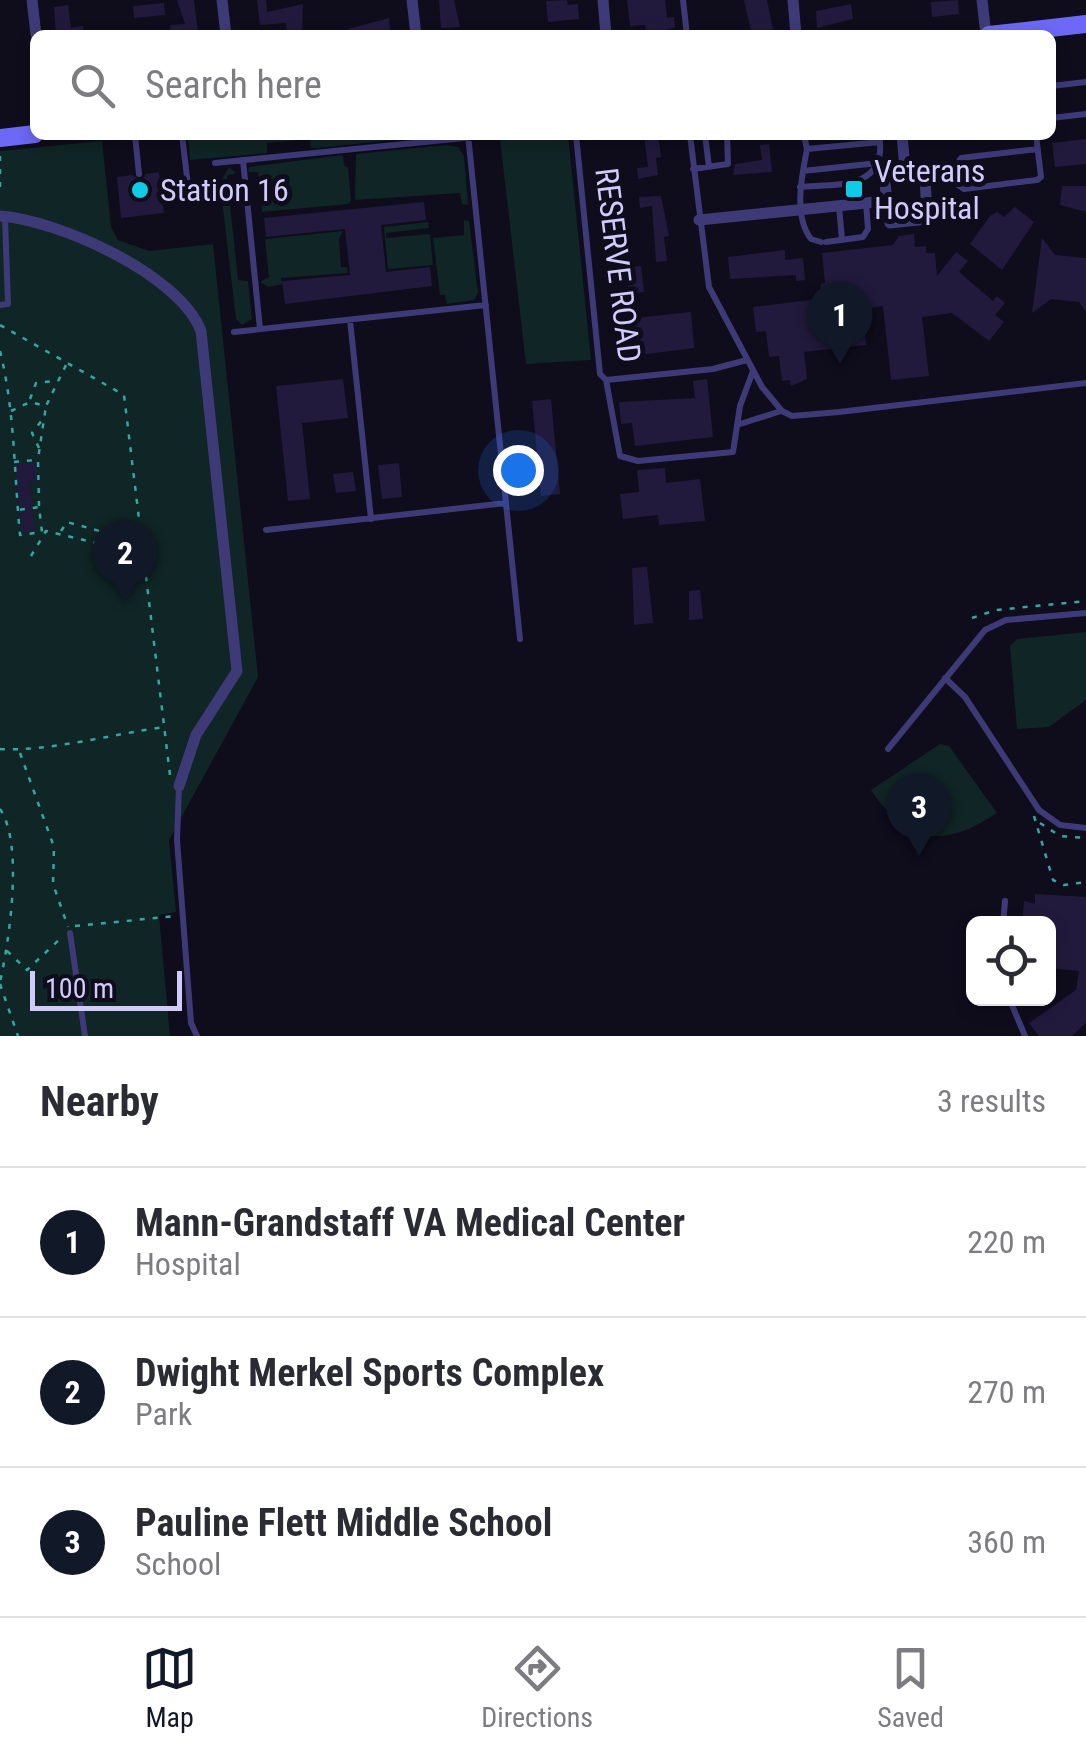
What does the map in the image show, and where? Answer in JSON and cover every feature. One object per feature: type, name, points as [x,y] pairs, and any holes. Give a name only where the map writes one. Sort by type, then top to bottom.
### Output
[{"type":"main road","points":[[1032,30],[1086,24]]},
{"type":"main road","points":[[0,138],[30,135]]},
{"type":"street","points":[[32,0],[35,30]]},
{"type":"street","points":[[222,0],[225,30]]},
{"type":"street","points":[[412,0],[415,30]]},
{"type":"street","points":[[602,0],[605,30]]},
{"type":"street","points":[[792,0],[795,30]]},
{"type":"street","points":[[982,0],[986,30]]},
{"type":"street","points":[[902,140],[905,168]]},
{"type":"street","points":[[905,168],[923,170],[926,219],[890,222],[884,176],[905,168]]},
{"type":"street","points":[[699,220],[886,201]]},
{"type":"street","points":[[2,216],[47,226],[160,280],[187,304],[201,331],[237,670],[188,751],[174,783]]},
{"type":"lane","points":[[682,0],[686,30]]},
{"type":"lane","points":[[1056,85],[1086,82]]},
{"type":"lane","points":[[1056,117],[1086,114]]},
{"type":"lane","points":[[136,140],[139,174]]},
{"type":"lane","points":[[183,140],[189,194]]},
{"type":"lane","points":[[215,163],[430,140]]},
{"type":"lane","points":[[468,140],[520,640]]},
{"type":"lane","name":"RESERVE ROAD","points":[[577,140],[600,374],[606,380],[713,370],[748,360]]},
{"type":"lane","points":[[691,140],[709,287],[753,370],[782,411],[792,416],[839,412],[1086,383]]},
{"type":"lane","points":[[706,140],[709,167]]},
{"type":"lane","points":[[694,169],[728,164],[727,140]]},
{"type":"lane","points":[[805,140],[800,188],[806,232],[823,242],[867,234],[866,203]]},
{"type":"lane","points":[[807,149],[872,140]]},
{"type":"lane","points":[[800,188],[863,181],[878,163],[879,140]]},
{"type":"lane","points":[[1037,140],[1038,149],[1037,180],[964,189],[958,185],[956,166],[961,158],[1038,149]]},
{"type":"lane","points":[[242,160],[260,329]]},
{"type":"lane","points":[[803,171],[878,163]]},
{"type":"lane","points":[[923,170],[956,166]]},
{"type":"lane","points":[[839,205],[842,240]]},
{"type":"lane","points":[[0,305],[8,304],[2,216]]},
{"type":"lane","points":[[234,332],[486,306]]},
{"type":"lane","points":[[350,320],[371,518]]},
{"type":"lane","points":[[606,380],[620,456],[638,460],[733,452],[753,370]]},
{"type":"lane","points":[[737,425],[782,411]]},
{"type":"lane","points":[[266,530],[506,503]]},
{"type":"lane","points":[[888,750],[993,625],[1086,612]]},
{"type":"lane","points":[[946,678],[965,697],[1039,810],[1060,825],[1086,828]]},
{"type":"lane","points":[[174,783],[181,916],[191,1023],[197,1036]]},
{"type":"lane","points":[[1004,916],[1005,901]]},
{"type":"lane","points":[[69,930],[85,1036]]},
{"type":"lane","points":[[1013,1006],[1026,1036]]},
{"type":"path","points":[[0,152],[0,187]]},
{"type":"path","points":[[0,325],[124,395],[139,541],[174,783]]},
{"type":"path","points":[[0,351],[10,412],[20,534],[60,532],[102,544],[156,538]]},
{"type":"path","points":[[31,556],[42,532],[38,459],[46,406],[67,362]]},
{"type":"path","points":[[30,402],[36,382],[55,381]]},
{"type":"path","points":[[10,412],[30,402],[46,406]]},
{"type":"path","points":[[40,450],[32,433],[45,418]]},
{"type":"path","points":[[13,462],[38,459]]},
{"type":"path","points":[[18,510],[39,508]]},
{"type":"path","points":[[60,532],[67,522],[103,532],[102,544]]},
{"type":"path","points":[[972,618],[996,610],[1086,601]]},
{"type":"path","points":[[0,748],[20,752],[59,742],[166,726]]},
{"type":"path","points":[[20,752],[54,847],[53,884],[69,930]]},
{"type":"path","points":[[1026,805],[1040,827],[1049,874],[1058,884],[1086,882]]},
{"type":"path","points":[[0,810],[13,876],[7,951],[0,983],[18,1036]]},
{"type":"path","points":[[7,951],[27,970],[69,930],[181,916]]},
{"type":"green space","points":[[188,140],[298,140],[267,143],[267,153],[190,160]]},
{"type":"green space","points":[[309,140],[392,140],[318,148],[311,148]]},
{"type":"green space","points":[[500,140],[569,140],[591,360],[526,364]]},
{"type":"green space","points":[[102,141],[111,227],[118,240],[149,251],[213,244],[258,677],[169,840],[176,912],[159,915],[170,1036],[0,1036],[0,151]]},
{"type":"green space","points":[[458,147],[464,156],[468,205],[462,204],[460,193],[355,200],[356,154]]},
{"type":"green space","points":[[343,155],[344,166],[348,167],[348,204],[262,212],[258,172],[248,172],[249,167]]},
{"type":"green space","points":[[229,167],[236,173],[227,176],[238,280],[248,281],[252,319],[242,325],[236,319],[220,183]]},
{"type":"green space","points":[[464,220],[469,221],[478,293],[474,300],[447,304],[445,295],[440,295],[433,238],[464,235]]},
{"type":"green space","points":[[428,222],[429,228],[386,233],[386,238],[430,234],[433,265],[388,269],[384,227]]},
{"type":"green space","points":[[343,231],[339,239],[341,267],[347,267],[348,273],[281,278],[282,284],[269,287],[260,282],[269,277],[265,239]]},
{"type":"green space","points":[[1086,632],[1086,700],[1049,727],[1017,729],[1010,646],[1017,639]]},
{"type":"green space","points":[[940,744],[949,746],[997,813],[978,825],[943,836],[913,830],[885,808],[871,790]]},
{"type":"building","points":[[177,0],[194,0],[198,30],[170,30],[170,25],[185,24]]},
{"type":"building","points":[[257,0],[266,0],[267,12],[303,4],[302,30],[287,30],[286,23],[260,25]]},
{"type":"building","points":[[439,0],[454,0],[460,27],[441,28]]},
{"type":"building","points":[[567,0],[568,5],[578,4],[579,19],[548,22],[546,1]]},
{"type":"building","points":[[627,0],[665,0],[667,18],[674,17],[675,28],[646,30],[645,25],[630,26]]},
{"type":"building","points":[[744,0],[767,0],[773,30],[751,30]]},
{"type":"building","points":[[958,0],[959,14],[932,17],[931,2]]},
{"type":"building","points":[[164,3],[165,15],[134,18],[133,6]]},
{"type":"building","points":[[851,4],[853,19],[817,28],[816,11]]},
{"type":"building","points":[[68,5],[71,28],[83,26],[83,30],[56,30],[54,7]]},
{"type":"building","points":[[389,18],[390,30],[348,29]]},
{"type":"building","points":[[1086,139],[1086,164],[1055,167],[1052,143]]},
{"type":"building","points":[[645,140],[659,140],[658,175],[638,179],[637,168],[648,167]]},
{"type":"building","points":[[769,144],[772,172],[733,175],[735,164],[762,160],[760,145]]},
{"type":"building","name":"Station 16","points":[[159,172],[164,213],[121,218],[117,177],[132,175],[141,181],[146,174]]},
{"type":"building","points":[[1062,186],[1086,186],[1086,212],[1060,205]]},
{"type":"building","points":[[661,196],[669,236],[664,237],[667,261],[656,262],[652,206],[640,208],[639,197]]},
{"type":"building","points":[[424,202],[426,220],[381,225],[386,272],[430,267],[432,286],[285,304],[282,281],[350,275],[345,229],[266,237],[264,218]]},
{"type":"building","points":[[1015,207],[1034,222],[1002,270],[970,244],[990,216],[997,212],[1004,217]]},
{"type":"building","points":[[914,234],[915,247],[926,246],[926,253],[935,253],[937,276],[956,252],[968,261],[959,272],[993,301],[997,296],[1005,303],[995,315],[1004,322],[989,341],[952,313],[922,317],[929,376],[891,380],[883,306],[863,309],[866,345],[804,352],[807,379],[791,386],[790,380],[782,381],[779,356],[769,357],[766,331],[756,332],[753,307],[818,299],[821,284],[825,283],[822,253],[893,245],[899,236]]},
{"type":"building","points":[[1042,238],[1055,255],[1086,258],[1086,312],[1079,302],[1051,299],[1032,313]]},
{"type":"building","points":[[785,250],[785,260],[803,258],[805,280],[796,281],[796,275],[730,279],[728,257]]},
{"type":"building","points":[[641,266],[644,292],[629,294],[627,281],[612,283],[611,269]]},
{"type":"building","points":[[691,312],[694,348],[616,358],[616,346],[624,345],[622,325],[636,324],[635,318]]},
{"type":"building","points":[[343,379],[348,418],[302,423],[310,499],[288,501],[276,386]]},
{"type":"building","points":[[707,379],[713,437],[635,446],[632,423],[621,424],[619,402],[695,398],[693,381]]},
{"type":"building","points":[[551,399],[560,494],[541,496],[532,401]]},
{"type":"building","points":[[36,462],[38,481],[29,481],[35,531],[22,533],[15,464]]},
{"type":"building","points":[[399,463],[402,497],[382,499],[378,465]]},
{"type":"building","points":[[665,468],[666,483],[700,479],[705,521],[659,525],[658,515],[623,519],[620,494],[639,492],[637,470]]},
{"type":"building","points":[[353,472],[356,491],[336,493],[333,474]]},
{"type":"building","points":[[647,567],[653,623],[634,625],[632,568]]},
{"type":"building","points":[[700,590],[703,619],[689,620],[689,591]]},
{"type":"building","points":[[1035,894],[1086,897],[1086,1023],[1072,1036],[1039,1036],[1029,1023],[1076,990],[1079,971],[1056,969],[1056,916],[1023,916],[1024,901],[1035,904]]},
{"type":"place","name":"Veterans Hospital","points":[[854,189]]},
{"type":"place","name":"Station 16","points":[[140,190]]},
{"type":"place","name":"Mann-Grandstaff VA Medical Center","points":[[840,364]]},
{"type":"place","name":"Dwight Merkel Sports Complex","points":[[125,602]]},
{"type":"place","name":"Pauline Flett Middle School","points":[[919,856]]}]
